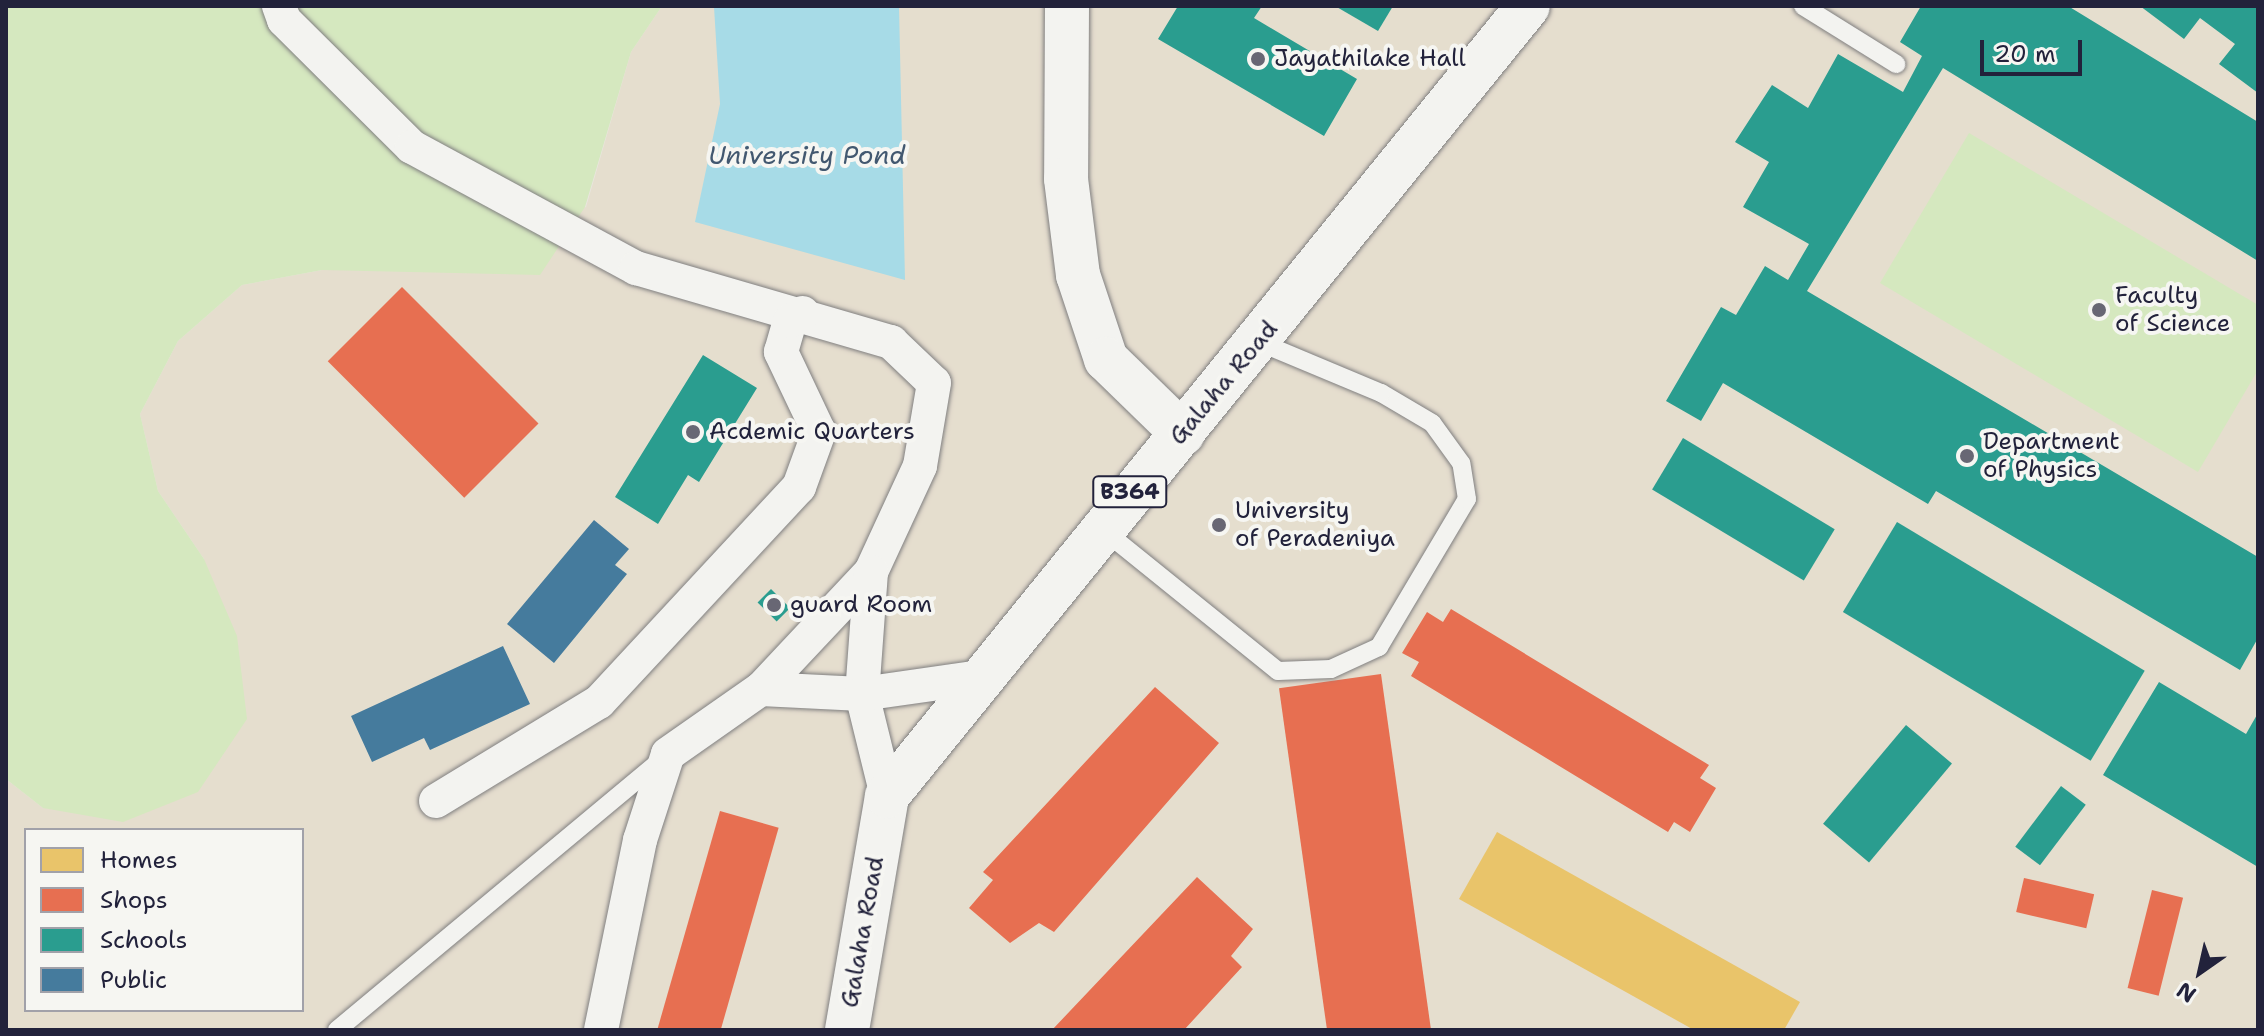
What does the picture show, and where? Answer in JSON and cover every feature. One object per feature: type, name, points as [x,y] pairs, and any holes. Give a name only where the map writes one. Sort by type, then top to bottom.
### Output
[{"type":"main road","points":[[1067,6],[1066,179],[1078,275],[1106,359],[1183,434]]},
{"type":"main road","name":"Galaha Road","points":[[847,1030],[887,796],[975,678],[1098,527],[1183,434],[1259,342],[1528,6]]},
{"type":"street","points":[[279,6],[284,20],[412,147],[636,268],[803,313],[891,342],[934,383],[920,466],[871,572],[761,689],[668,754],[640,840],[601,1030]]},
{"type":"street","points":[[436,801],[599,702],[799,487],[819,432],[781,352],[790,321],[803,313]]},
{"type":"street","points":[[871,572],[862,694],[887,796]]},
{"type":"street","points":[[761,689],[862,694],[975,678]]},
{"type":"lane","points":[[1803,6],[1896,64]]},
{"type":"lane","points":[[1098,527],[1278,671],[1331,669],[1379,647],[1467,499],[1461,463],[1432,423],[1406,408],[1259,342]]},
{"type":"lane","points":[[337,1030],[668,754]]},
{"type":"shaded area","name":"University of Peradeniya","points":[[662,6],[2258,6],[2258,1030],[6,1030],[6,779],[43,808],[204,559],[158,491],[140,414],[178,341],[242,285],[322,270],[403,270],[586,207],[631,52]]},
{"type":"green space","points":[[6,6],[662,6],[631,52],[585,207],[540,275],[322,270],[242,285],[178,341],[140,414],[158,491],[204,559],[237,636],[247,719],[198,792],[123,822],[43,808],[6,779]]},
{"type":"green space","points":[[1969,133],[2258,305],[2258,370],[2198,472],[1880,283]]},
{"type":"water","name":"University Pond","points":[[899,6],[905,280],[695,222],[720,104],[714,7]]},
{"type":"building: Homes","points":[[1497,832],[1800,1002],[1784,1030],[1694,1030],[1459,899]]},
{"type":"building: Shops","points":[[402,287],[538,423],[464,498],[328,361]]},
{"type":"building: Shops","points":[[1451,609],[1709,765],[1700,778],[1716,788],[1690,832],[1674,822],[1668,832],[1411,676],[1419,662],[1402,653],[1427,612],[1443,622]]},
{"type":"building: Shops","points":[[1381,674],[1431,1030],[1327,1030],[1279,688]]},
{"type":"building: Shops","points":[[1155,687],[1219,743],[1054,932],[1039,923],[1010,943],[969,908],[993,880],[983,872]]},
{"type":"building: Shops","points":[[720,811],[779,828],[721,1030],[657,1030]]},
{"type":"building: Shops","points":[[1197,877],[1253,929],[1231,956],[1242,967],[1184,1030],[1052,1030]]},
{"type":"building: Shops","points":[[2024,878],[2094,894],[2086,928],[2016,912]]},
{"type":"building: Shops","points":[[2152,890],[2183,898],[2159,996],[2128,988]]},
{"type":"building: Schools","name":"Jayathilake Hall","points":[[1178,6],[1262,6],[1254,18],[1357,79],[1324,136],[1158,39]]},
{"type":"building: Schools","name":"Jayathilake Hall","points":[[1335,6],[1393,6],[1378,31]]},
{"type":"building: Schools","points":[[1921,6],[2068,6],[2258,122],[2258,261],[1943,68],[1807,291],[2258,557],[2258,638],[2240,670],[1936,491],[1928,504],[1723,383],[1701,421],[1666,401],[1721,307],[1736,315],[1765,266],[1788,280],[1809,244],[1743,207],[1769,162],[1735,142],[1772,85],[1808,108],[1838,54],[1903,92],[1922,56],[1900,42]]},
{"type":"building: Schools","points":[[2140,6],[2258,6],[2258,93],[2219,64],[2235,44],[2200,18],[2184,39]]},
{"type":"building: Schools","name":"Acdemic Quarters","points":[[703,355],[757,388],[699,482],[688,475],[658,524],[615,497]]},
{"type":"building: Schools","points":[[1683,438],[1835,529],[1804,581],[1652,489]]},
{"type":"building: Schools","points":[[1897,522],[2145,671],[2091,761],[1843,612]]},
{"type":"building: Schools","name":"guard Room","points":[[771,589],[790,608],[777,622],[758,602]]},
{"type":"building: Schools","points":[[2159,682],[2246,734],[2258,713],[2258,867],[2103,775]]},
{"type":"building: Schools","points":[[1906,725],[1952,764],[1869,862],[1823,824]]},
{"type":"building: Schools","points":[[2061,786],[2086,805],[2040,865],[2015,847]]},
{"type":"building: Public","points":[[594,520],[629,549],[615,565],[627,574],[554,663],[507,624]]},
{"type":"building: Public","points":[[503,646],[530,704],[430,750],[424,738],[372,762],[351,716]]},
{"type":"place","name":"Jayathilake Hall","points":[[1258,59]]},
{"type":"place","name":"Faculty of Science","points":[[2099,310]]},
{"type":"place","name":"Acdemic Quarters","points":[[693,432]]},
{"type":"place","name":"Department of Physics","points":[[1967,456]]},
{"type":"place","name":"University of Peradeniya","points":[[1219,525]]},
{"type":"place","name":"guard Room","points":[[774,605]]}]
